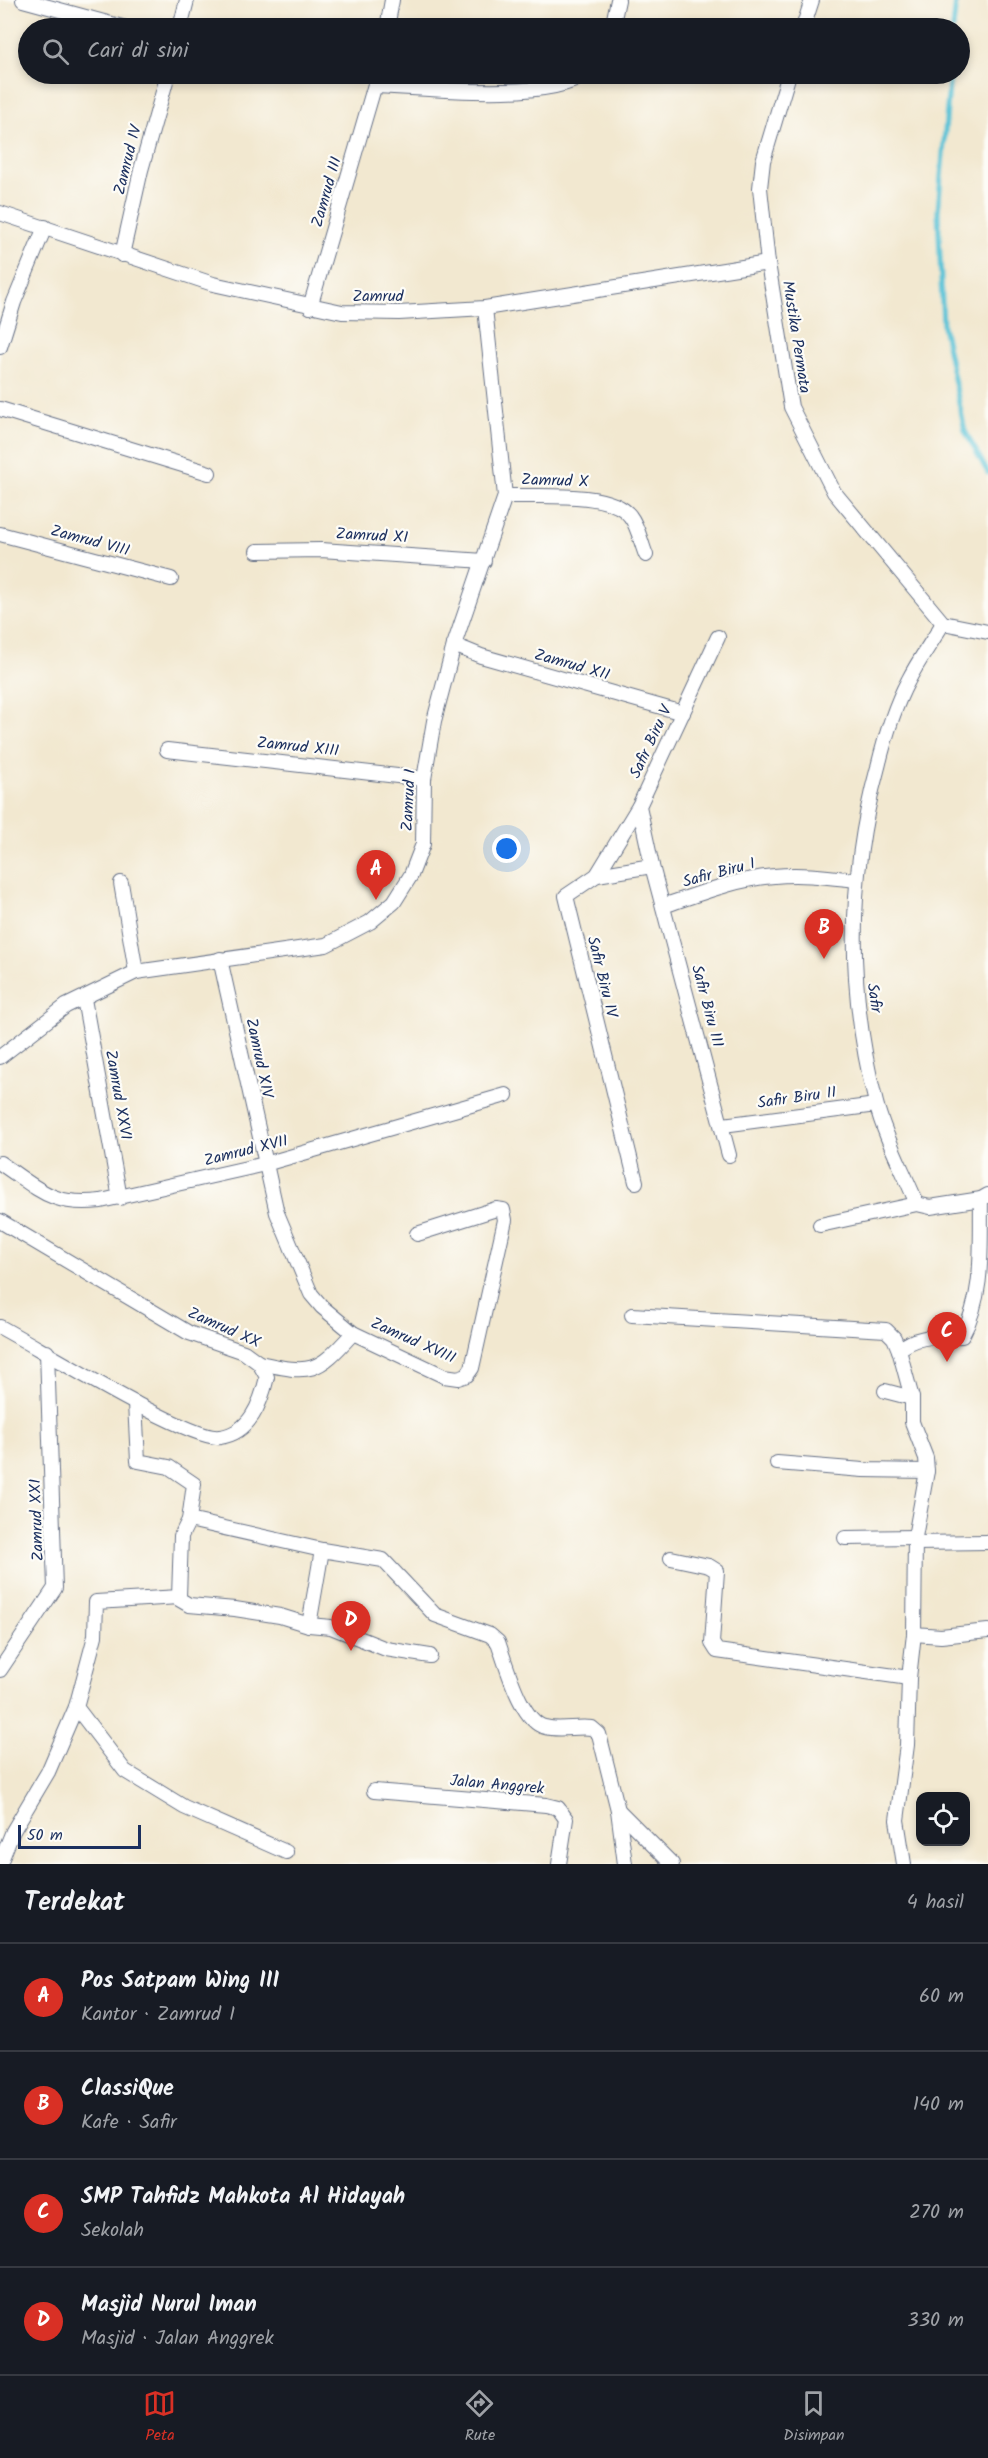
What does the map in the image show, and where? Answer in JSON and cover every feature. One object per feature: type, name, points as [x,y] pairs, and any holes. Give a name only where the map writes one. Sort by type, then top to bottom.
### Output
[{"type":"street","points":[[23,0],[40,2],[93,18]]},
{"type":"street","points":[[182,18],[187,0]]},
{"type":"street","points":[[389,18],[392,0]]},
{"type":"street","points":[[614,18],[618,0]]},
{"type":"street","points":[[806,18],[812,0]]},
{"type":"street","name":"Zamrud IV","points":[[122,255],[141,170],[165,84]]},
{"type":"street","name":"Zamrud III","points":[[310,307],[376,84]]},
{"type":"street","points":[[423,84],[503,91],[551,84]]},
{"type":"street","name":"Mustika Permata","points":[[786,84],[763,161],[761,180],[768,263],[791,407],[834,492],[943,623]]},
{"type":"street","name":"Zamrud","points":[[0,213],[213,285],[342,312],[399,313],[485,308],[768,263]]},
{"type":"street","points":[[0,347],[14,302],[45,227]]},
{"type":"street","name":"Zamrud I","points":[[0,1057],[66,1006],[136,972],[326,945],[383,912],[394,902],[411,875],[423,844],[424,778],[434,721],[454,645],[505,496],[485,308]]},
{"type":"street","points":[[0,409],[209,473]]},
{"type":"street","name":"Zamrud X","points":[[505,496],[590,498],[612,503],[630,516],[646,555]]},
{"type":"street","name":"Zamrud VIII","points":[[0,534],[171,579]]},
{"type":"street","name":"Zamrud XI","points":[[257,551],[332,550],[484,561]]},
{"type":"street","points":[[943,623],[988,632]]},
{"type":"street","name":"Safir","points":[[917,1204],[876,1105],[855,990],[853,930],[856,880],[868,804],[884,743],[908,680],[943,623]]},
{"type":"street","name":"Safir Biru V","points":[[651,866],[639,806],[718,637]]},
{"type":"street","name":"Zamrud XII","points":[[454,645],[481,656],[683,712]]},
{"type":"street","name":"Zamrud XIII","points":[[167,750],[424,778]]},
{"type":"street","name":"Safir Biru IV","points":[[636,1182],[566,899],[571,891],[597,875],[639,806]]},
{"type":"street","points":[[597,875],[651,866]]},
{"type":"street","name":"Safir Biru III","points":[[651,866],[723,1125],[729,1155]]},
{"type":"street","name":"Safir Biru I","points":[[663,906],[743,880],[804,875],[856,880]]},
{"type":"street","points":[[121,883],[136,972]]},
{"type":"street","name":"Zamrud XIV","points":[[220,959],[265,1164]]},
{"type":"street","name":"Zamrud XXVI","points":[[84,999],[120,1198]]},
{"type":"street","name":"Zamrud XVII","points":[[0,1163],[56,1199],[80,1204],[120,1198],[265,1164],[506,1095]]},
{"type":"street","name":"Safir Biru II","points":[[723,1125],[876,1105]]},
{"type":"street","name":"Zamrud XVIII","points":[[265,1164],[277,1213],[312,1294],[322,1307],[353,1333],[444,1376],[458,1378],[467,1375],[472,1368],[505,1220],[503,1210],[496,1209],[417,1234]]},
{"type":"street","points":[[820,1225],[917,1204],[930,1207],[985,1197],[977,1297],[966,1329],[962,1336],[924,1337],[909,1341],[899,1350]]},
{"type":"street","name":"Zamrud XX","points":[[0,1221],[189,1333],[244,1352],[259,1363],[267,1377],[261,1403],[241,1431],[218,1438],[176,1424],[0,1327]]},
{"type":"street","points":[[632,1315],[886,1330],[899,1350],[912,1398],[912,1422],[926,1458],[927,1471],[915,1540],[914,1634],[909,1678],[907,1745],[897,1820],[904,1864]]},
{"type":"street","points":[[259,1363],[300,1371],[316,1366],[337,1351],[353,1333]]},
{"type":"street","name":"Zamrud XXI","points":[[0,1670],[52,1596],[56,1583],[47,1352]]},
{"type":"street","points":[[885,1391],[912,1398]]},
{"type":"street","points":[[135,1403],[138,1461],[169,1467],[194,1483],[189,1520],[181,1536],[179,1595],[177,1598]]},
{"type":"street","points":[[777,1463],[863,1470],[927,1471]]},
{"type":"street","points":[[189,1520],[322,1550],[383,1560],[435,1615],[490,1635],[498,1642],[526,1713],[536,1724],[546,1728],[592,1728],[599,1734],[618,1810],[625,1864]]},
{"type":"street","points":[[845,1538],[988,1542]]},
{"type":"street","points":[[309,1625],[322,1550]]},
{"type":"street","points":[[672,1558],[709,1566],[717,1571],[712,1643],[717,1651],[909,1678]]},
{"type":"street","points":[[0,1863],[13,1832],[48,1772],[76,1707],[95,1636],[96,1602],[177,1598],[189,1605],[235,1609],[280,1616],[309,1625],[331,1627],[397,1652],[430,1656]]},
{"type":"street","points":[[914,1634],[941,1636],[988,1631]]},
{"type":"street","points":[[76,1707],[125,1771],[184,1807],[286,1852]]},
{"type":"street","name":"Jalan Anggrek","points":[[374,1791],[546,1805],[558,1808],[566,1819],[559,1864]]},
{"type":"street","points":[[618,1810],[672,1864]]},
{"type":"waterway","points":[[954,18],[956,0]]},
{"type":"waterway","points":[[949,84],[938,211],[943,326],[965,431],[988,473]]},
{"type":"place","name":"Pos Satpam Wing III","points":[[376,900]]},
{"type":"place","name":"ClassiQue","points":[[824,959]]},
{"type":"place","name":"SMP Tahfidz Mahkota Al Hidayah","points":[[947,1362]]},
{"type":"place","name":"Masjid Nurul Iman","points":[[351,1651]]}]
